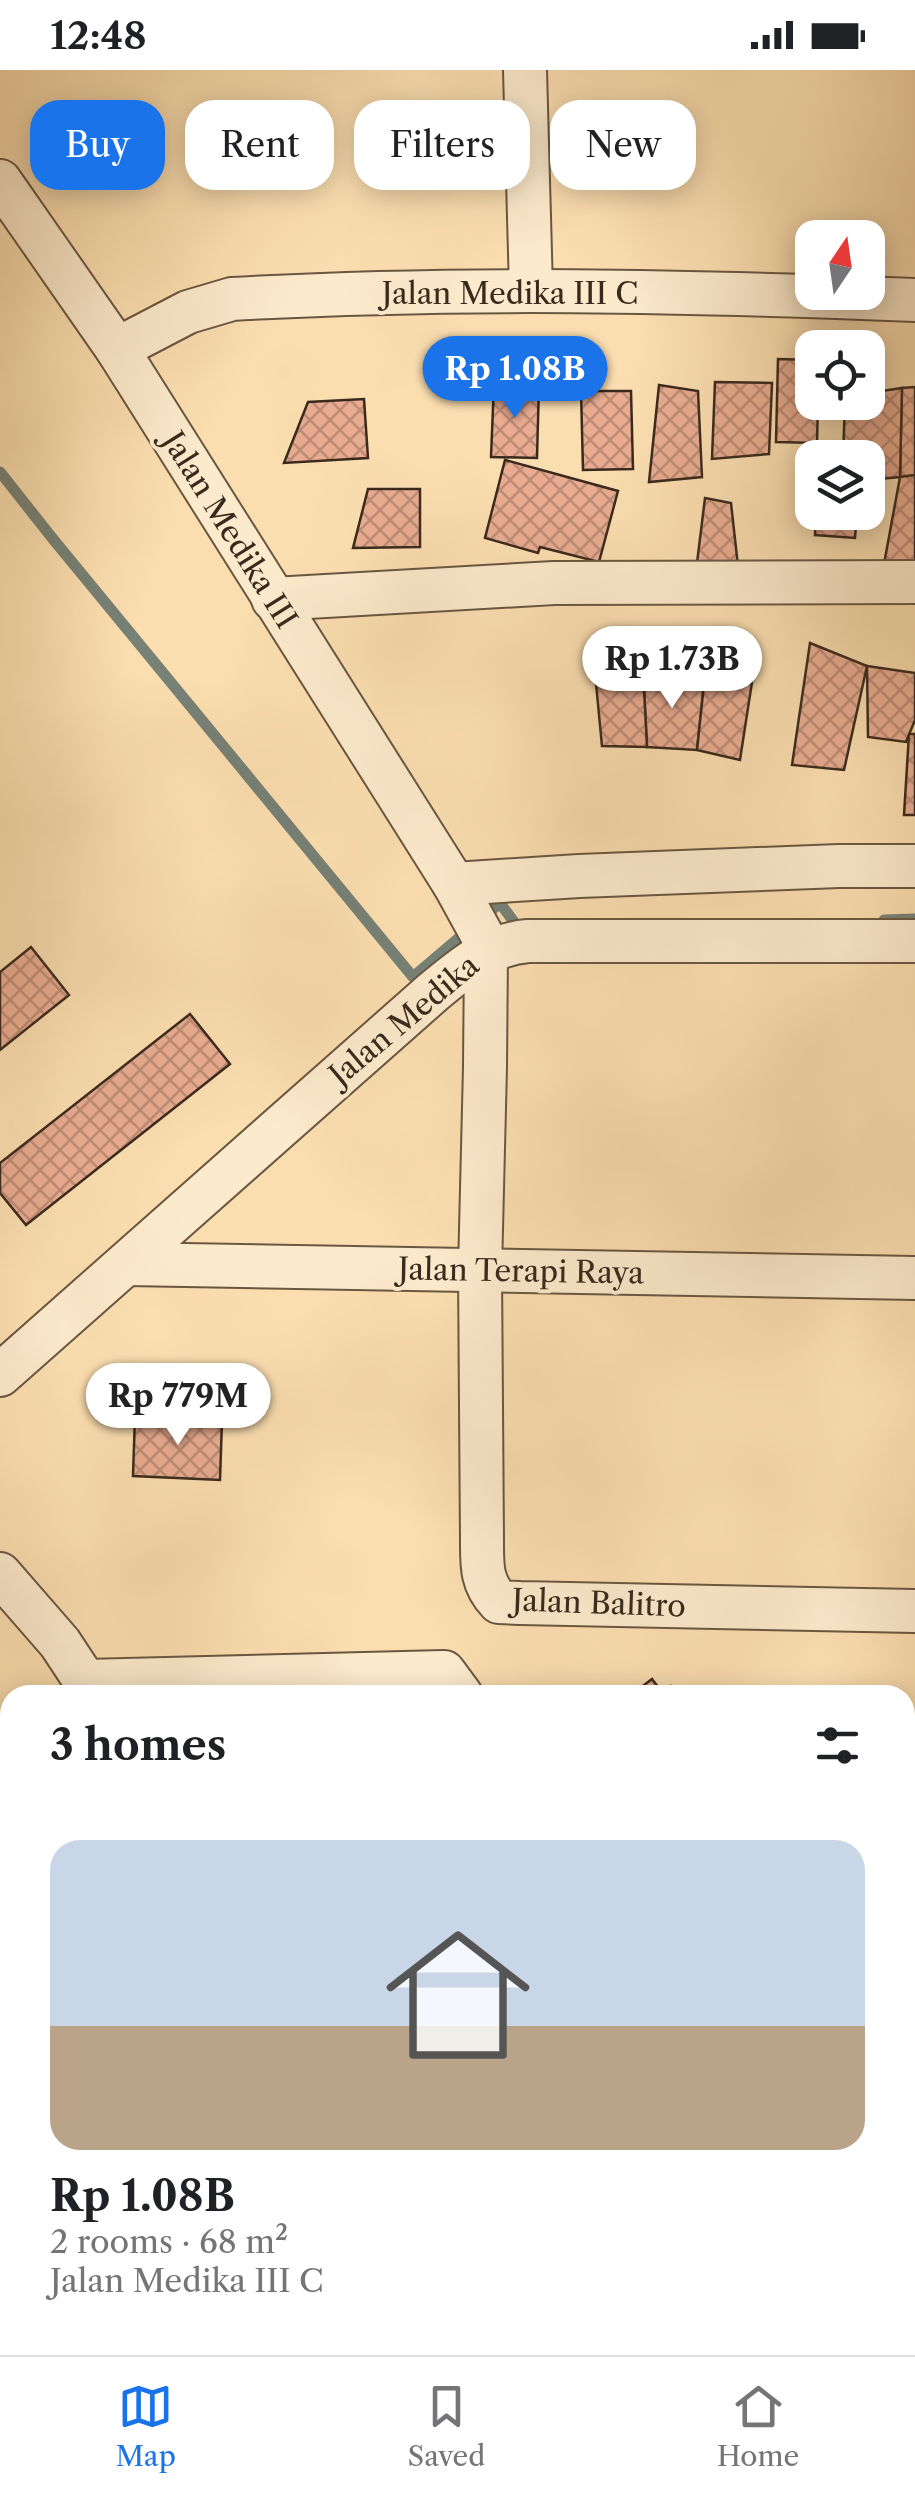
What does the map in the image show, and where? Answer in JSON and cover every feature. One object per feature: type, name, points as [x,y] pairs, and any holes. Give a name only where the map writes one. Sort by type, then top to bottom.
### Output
[{"type":"street","points":[[525,70],[531,290]]},
{"type":"street","name":"Jalan Medika III","points":[[0,181],[117,349],[473,921]]},
{"type":"street","name":"Jalan Medika III C","points":[[117,349],[188,312],[232,299],[531,290],[915,300]]},
{"type":"street","points":[[274,600],[554,583],[915,582]]},
{"type":"street","points":[[480,1270],[486,1067],[473,921],[580,876],[915,866]]},
{"type":"street","name":"Jalan Medika","points":[[0,1375],[432,992],[473,921],[511,942],[915,941]]},
{"type":"street","name":"Jalan Terapi Raya","points":[[126,1264],[915,1278]]},
{"type":"street","name":"Jalan Balitro","points":[[480,1270],[482,1576],[499,1602],[915,1611]]},
{"type":"street","points":[[0,1574],[60,1643],[83,1685]]},
{"type":"street","points":[[360,1685],[452,1684]]},
{"type":"building","points":[[778,359],[795,360],[795,420],[818,420],[817,440],[776,442]]},
{"type":"building","points":[[715,382],[772,383],[769,454],[712,459]]},
{"type":"building","points":[[494,383],[539,384],[537,458],[491,457]]},
{"type":"building","points":[[659,385],[698,391],[702,477],[649,482]]},
{"type":"building","points":[[915,387],[915,475],[900,477],[902,388]]},
{"type":"building","points":[[902,388],[900,477],[885,478],[885,440],[844,440],[844,420],[885,420],[885,390]]},
{"type":"building","points":[[581,391],[631,391],[633,469],[583,470]]},
{"type":"building","points":[[364,399],[368,458],[284,463],[308,402]]},
{"type":"building","points":[[505,460],[618,491],[599,562],[540,547],[538,553],[485,538]]},
{"type":"building","points":[[915,475],[915,565],[884,564],[900,477]]},
{"type":"building","points":[[368,489],[420,489],[420,547],[353,548]]},
{"type":"building","points":[[705,498],[731,503],[739,575],[696,571]]},
{"type":"building","points":[[815,530],[856,530],[855,538],[815,535]]},
{"type":"building","points":[[810,643],[867,666],[844,770],[792,765]]},
{"type":"building","points":[[867,666],[915,673],[915,720],[906,742],[868,737]]},
{"type":"building","points":[[643,670],[704,684],[697,750],[647,747]]},
{"type":"building","points":[[643,670],[647,747],[602,746],[595,673]]},
{"type":"building","points":[[752,682],[740,760],[697,750],[704,684]]},
{"type":"building","points":[[909,734],[915,734],[915,815],[904,815]]},
{"type":"building","points":[[31,947],[69,995],[0,1050],[0,972]]},
{"type":"building","points":[[190,1014],[230,1064],[26,1225],[0,1193],[0,1163]]},
{"type":"building","points":[[135,1416],[222,1420],[220,1480],[133,1476]]},
{"type":"waterway","points":[[0,472],[413,977],[500,903],[522,933]]},
{"type":"waterway","points":[[884,920],[915,919]]}]
